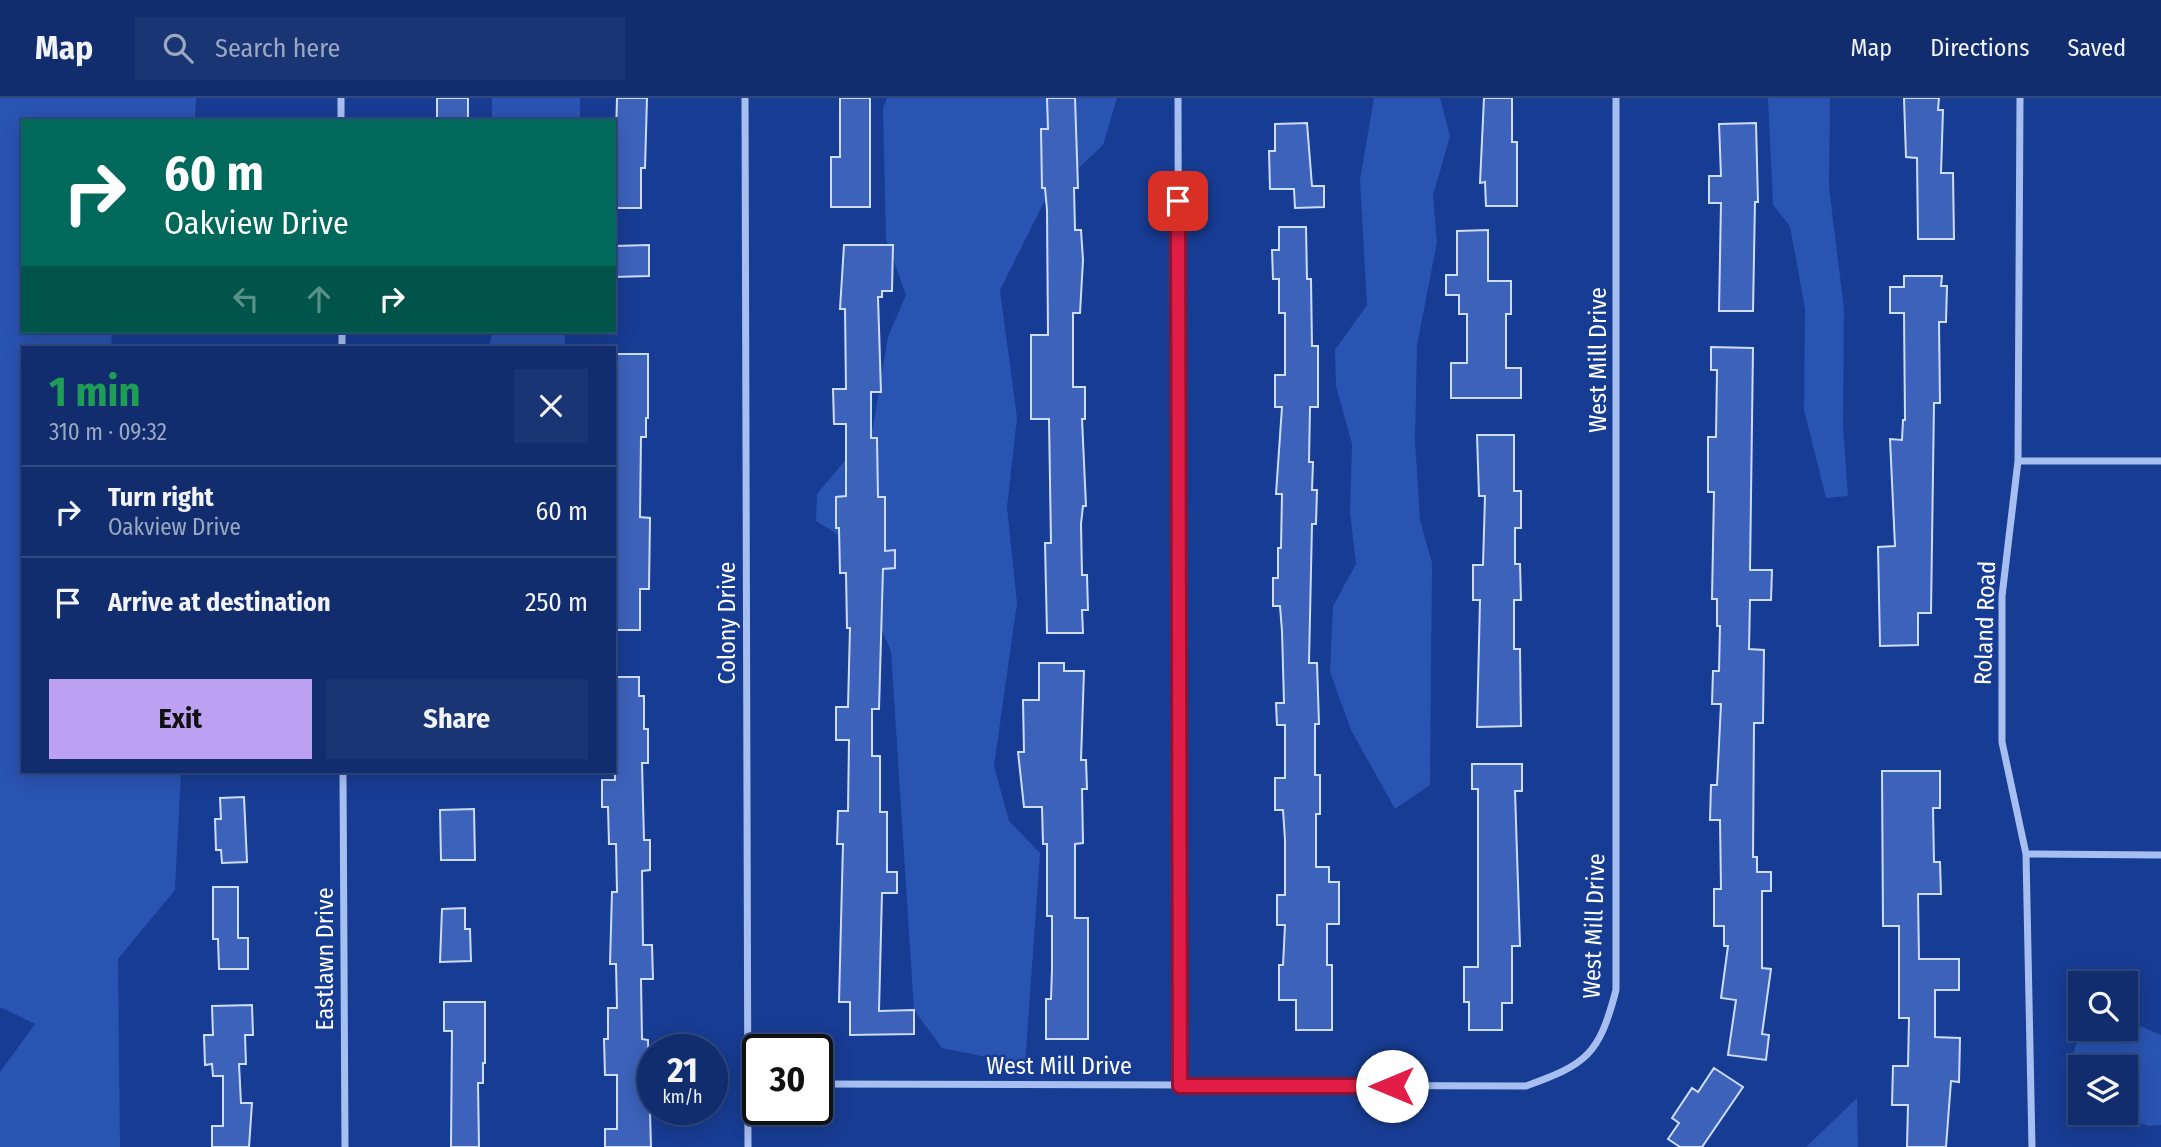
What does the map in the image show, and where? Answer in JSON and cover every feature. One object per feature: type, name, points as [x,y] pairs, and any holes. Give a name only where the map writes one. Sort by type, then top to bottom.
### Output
[{"type":"street","points":[[341,98],[341,119]]},
{"type":"street","name":"Colony Drive","points":[[745,98],[748,1034]]},
{"type":"street","points":[[1178,98],[1180,1086]]},
{"type":"street","name":"West Mill Drive","points":[[833,1084],[1526,1086],[1571,1070],[1595,1047],[1607,1022],[1616,990],[1616,98]]},
{"type":"street","name":"Roland Road","points":[[2020,98],[2018,461],[2002,596],[2002,742],[2026,854],[2032,1147]]},
{"type":"street","points":[[2018,461],[2161,461]]},
{"type":"street","name":"Eastlawn Drive","points":[[343,773],[345,1147]]},
{"type":"street","points":[[2026,854],[2161,855]]},
{"type":"street","name":"Colony Drive","points":[[748,1125],[748,1147]]},
{"type":"shaded area","points":[[0,98],[196,98],[193,119],[21,119],[21,333],[111,333],[112,346],[21,346],[21,773],[181,773],[175,890],[118,959],[120,1147],[0,1147],[0,1072],[35,1024],[0,1007]]},
{"type":"shaded area","points":[[492,98],[580,98],[580,119],[492,119]]},
{"type":"shaded area","points":[[887,98],[1117,98],[1103,145],[1045,200],[1000,290],[1017,418],[1007,507],[1017,603],[994,766],[1009,821],[1040,853],[1025,1065],[942,1048],[914,1010],[891,651],[840,536],[816,521],[817,494],[873,427],[888,337],[906,295],[886,239],[883,108]]},
{"type":"shaded area","points":[[1374,98],[1440,98],[1450,136],[1433,196],[1437,242],[1417,345],[1415,440],[1420,520],[1432,563],[1430,785],[1395,809],[1351,730],[1330,672],[1333,606],[1356,564],[1350,512],[1352,444],[1336,386],[1335,350],[1367,305],[1360,180]]},
{"type":"shaded area","points":[[1768,98],[1830,98],[1829,187],[1844,309],[1843,427],[1848,496],[1826,498],[1804,410],[1805,309],[1790,226],[1773,205]]},
{"type":"shaded area","points":[[492,333],[565,333],[565,346],[489,346]]},
{"type":"shaded area","points":[[2138,1025],[2161,1035],[2161,1125],[2149,1126],[2138,1123],[2138,1055],[2072,1055],[2078,1041],[2138,1041]]},
{"type":"shaded area","points":[[1857,1098],[1858,1147],[1806,1147]]},
{"type":"building","points":[[437,98],[468,98],[468,119],[437,119]]},
{"type":"building","points":[[617,98],[647,98],[645,168],[641,168],[641,208],[616,208]]},
{"type":"building","points":[[840,98],[870,98],[870,207],[831,207],[831,157],[840,157]]},
{"type":"building","points":[[1047,98],[1075,98],[1078,188],[1074,188],[1075,230],[1081,230],[1083,260],[1080,313],[1073,313],[1073,387],[1085,387],[1085,419],[1082,419],[1086,506],[1083,506],[1081,524],[1082,575],[1087,575],[1088,610],[1082,610],[1083,633],[1047,633],[1045,543],[1051,543],[1049,419],[1031,419],[1031,335],[1048,335],[1047,210],[1045,188],[1042,188],[1041,129],[1048,129]]},
{"type":"building","points":[[1484,98],[1512,98],[1512,142],[1517,142],[1517,206],[1486,206],[1485,182],[1480,183]]},
{"type":"building","points":[[1904,98],[1939,98],[1938,110],[1943,110],[1941,173],[1953,173],[1954,239],[1918,239],[1917,158],[1906,157]]},
{"type":"building","points":[[1307,123],[1312,186],[1324,186],[1324,207],[1295,208],[1294,189],[1270,189],[1269,151],[1275,151],[1275,124]]},
{"type":"building","points":[[1756,123],[1758,202],[1755,202],[1753,311],[1719,311],[1721,203],[1709,203],[1709,176],[1721,176],[1719,124]]},
{"type":"building","points":[[1279,227],[1306,227],[1307,279],[1311,279],[1312,346],[1318,346],[1318,407],[1310,407],[1309,462],[1313,462],[1312,490],[1317,490],[1316,524],[1312,524],[1309,663],[1317,663],[1319,724],[1315,724],[1315,775],[1320,775],[1320,814],[1316,814],[1316,867],[1329,867],[1329,882],[1339,882],[1339,924],[1327,924],[1327,965],[1332,965],[1332,1030],[1296,1030],[1296,1000],[1279,1000],[1279,965],[1283,965],[1285,925],[1277,925],[1277,895],[1285,895],[1285,840],[1283,810],[1275,810],[1275,778],[1285,778],[1285,725],[1277,725],[1276,703],[1284,703],[1280,606],[1273,606],[1273,578],[1278,578],[1282,494],[1276,494],[1282,407],[1275,407],[1275,375],[1285,375],[1285,313],[1279,313],[1279,279],[1273,279],[1272,250],[1279,250]]},
{"type":"building","points":[[1488,230],[1488,281],[1511,281],[1511,314],[1506,314],[1506,368],[1521,368],[1521,398],[1451,398],[1451,363],[1467,363],[1467,314],[1459,314],[1459,295],[1446,295],[1446,275],[1457,275],[1457,231]]},
{"type":"building","points":[[649,245],[649,276],[616,277],[616,246]]},
{"type":"building","points":[[844,245],[893,245],[892,291],[882,291],[882,297],[878,297],[881,392],[871,392],[871,438],[877,438],[878,497],[885,497],[885,551],[895,550],[895,568],[883,569],[879,709],[872,709],[872,756],[880,756],[880,812],[887,812],[887,872],[897,872],[897,893],[882,893],[879,1011],[914,1010],[914,1034],[850,1035],[850,1002],[839,1002],[843,844],[837,844],[838,811],[848,811],[849,740],[836,740],[836,707],[848,707],[850,628],[847,628],[846,573],[840,573],[839,528],[836,528],[836,497],[846,496],[846,424],[834,424],[833,389],[846,389],[845,309],[840,309]]},
{"type":"building","points":[[1904,276],[1942,276],[1941,286],[1947,286],[1946,322],[1939,322],[1940,403],[1934,403],[1931,613],[1918,613],[1918,645],[1880,646],[1878,547],[1895,546],[1890,439],[1902,440],[1905,420],[1904,313],[1890,313],[1890,287],[1904,287]]},
{"type":"building","points":[[1711,347],[1753,348],[1750,570],[1772,570],[1771,600],[1750,600],[1749,649],[1764,650],[1763,723],[1754,723],[1753,857],[1757,857],[1757,872],[1771,872],[1771,891],[1762,891],[1762,968],[1771,969],[1762,1034],[1769,1035],[1766,1060],[1728,1055],[1736,1000],[1721,998],[1728,946],[1724,946],[1724,926],[1714,926],[1714,889],[1721,889],[1720,820],[1710,820],[1711,785],[1717,785],[1721,704],[1712,704],[1713,671],[1719,671],[1720,626],[1717,626],[1717,599],[1712,599],[1714,492],[1708,492],[1708,437],[1716,437],[1717,370],[1711,370]]},
{"type":"building","points":[[616,354],[648,354],[648,418],[646,437],[641,437],[640,517],[650,518],[649,589],[640,589],[640,630],[616,630]]},
{"type":"building","points":[[1477,435],[1514,435],[1514,491],[1521,491],[1521,528],[1515,528],[1515,564],[1520,564],[1521,600],[1514,600],[1514,649],[1520,649],[1521,726],[1477,727],[1480,600],[1473,600],[1473,565],[1483,565],[1485,496],[1479,496]]},
{"type":"building","points":[[1039,663],[1064,663],[1064,671],[1084,671],[1081,760],[1086,760],[1087,789],[1082,789],[1083,843],[1075,844],[1075,918],[1088,918],[1088,1039],[1046,1039],[1046,999],[1051,999],[1052,969],[1052,916],[1047,916],[1047,844],[1043,844],[1042,807],[1024,807],[1018,752],[1024,752],[1023,700],[1039,700]]},
{"type":"building","points":[[616,677],[639,677],[639,696],[644,696],[644,729],[648,729],[648,763],[642,763],[644,840],[650,840],[650,870],[642,871],[643,945],[652,945],[653,979],[641,979],[642,1034],[637,1034],[637,1125],[650,1125],[651,1147],[605,1147],[605,1129],[617,1129],[617,1075],[605,1075],[604,1039],[608,1039],[608,1008],[617,1008],[616,964],[610,964],[612,892],[617,892],[616,844],[609,844],[608,807],[602,807],[602,780],[615,780],[616,773]]},
{"type":"building","points":[[1472,764],[1522,764],[1522,791],[1515,791],[1520,946],[1512,946],[1512,1003],[1502,1003],[1502,1030],[1469,1030],[1469,1002],[1464,1002],[1464,967],[1478,967],[1478,789],[1472,789]]},
{"type":"building","points":[[1882,771],[1940,771],[1940,808],[1933,808],[1934,862],[1940,862],[1941,894],[1918,894],[1919,959],[1959,959],[1959,990],[1935,990],[1935,1037],[1960,1038],[1959,1082],[1951,1081],[1946,1147],[1907,1147],[1908,1105],[1892,1105],[1893,1066],[1908,1066],[1909,1018],[1899,1018],[1899,926],[1883,926]]},
{"type":"building","points":[[244,797],[247,862],[222,863],[221,850],[216,850],[215,819],[221,819],[220,798]]},
{"type":"building","points":[[474,809],[475,860],[441,860],[440,810]]},
{"type":"building","points":[[213,887],[238,887],[238,938],[248,938],[248,969],[219,969],[218,939],[213,939]]},
{"type":"building","points":[[465,908],[465,929],[470,929],[471,961],[440,962],[442,909]]},
{"type":"building","points":[[444,1002],[485,1002],[485,1063],[483,1083],[478,1083],[479,1147],[451,1147],[452,1031],[444,1031]]},
{"type":"building","points":[[252,1005],[253,1035],[245,1035],[246,1064],[239,1064],[241,1103],[252,1103],[249,1147],[212,1147],[212,1126],[223,1126],[223,1076],[213,1076],[212,1064],[205,1065],[204,1035],[213,1035],[212,1006]]},
{"type":"building","points":[[1714,1068],[1743,1087],[1702,1147],[1680,1147],[1668,1139],[1679,1123],[1672,1118],[1692,1088],[1698,1092]]},
{"type":"route","points":[[1178,201],[1180,1086],[1392,1086]]}]
